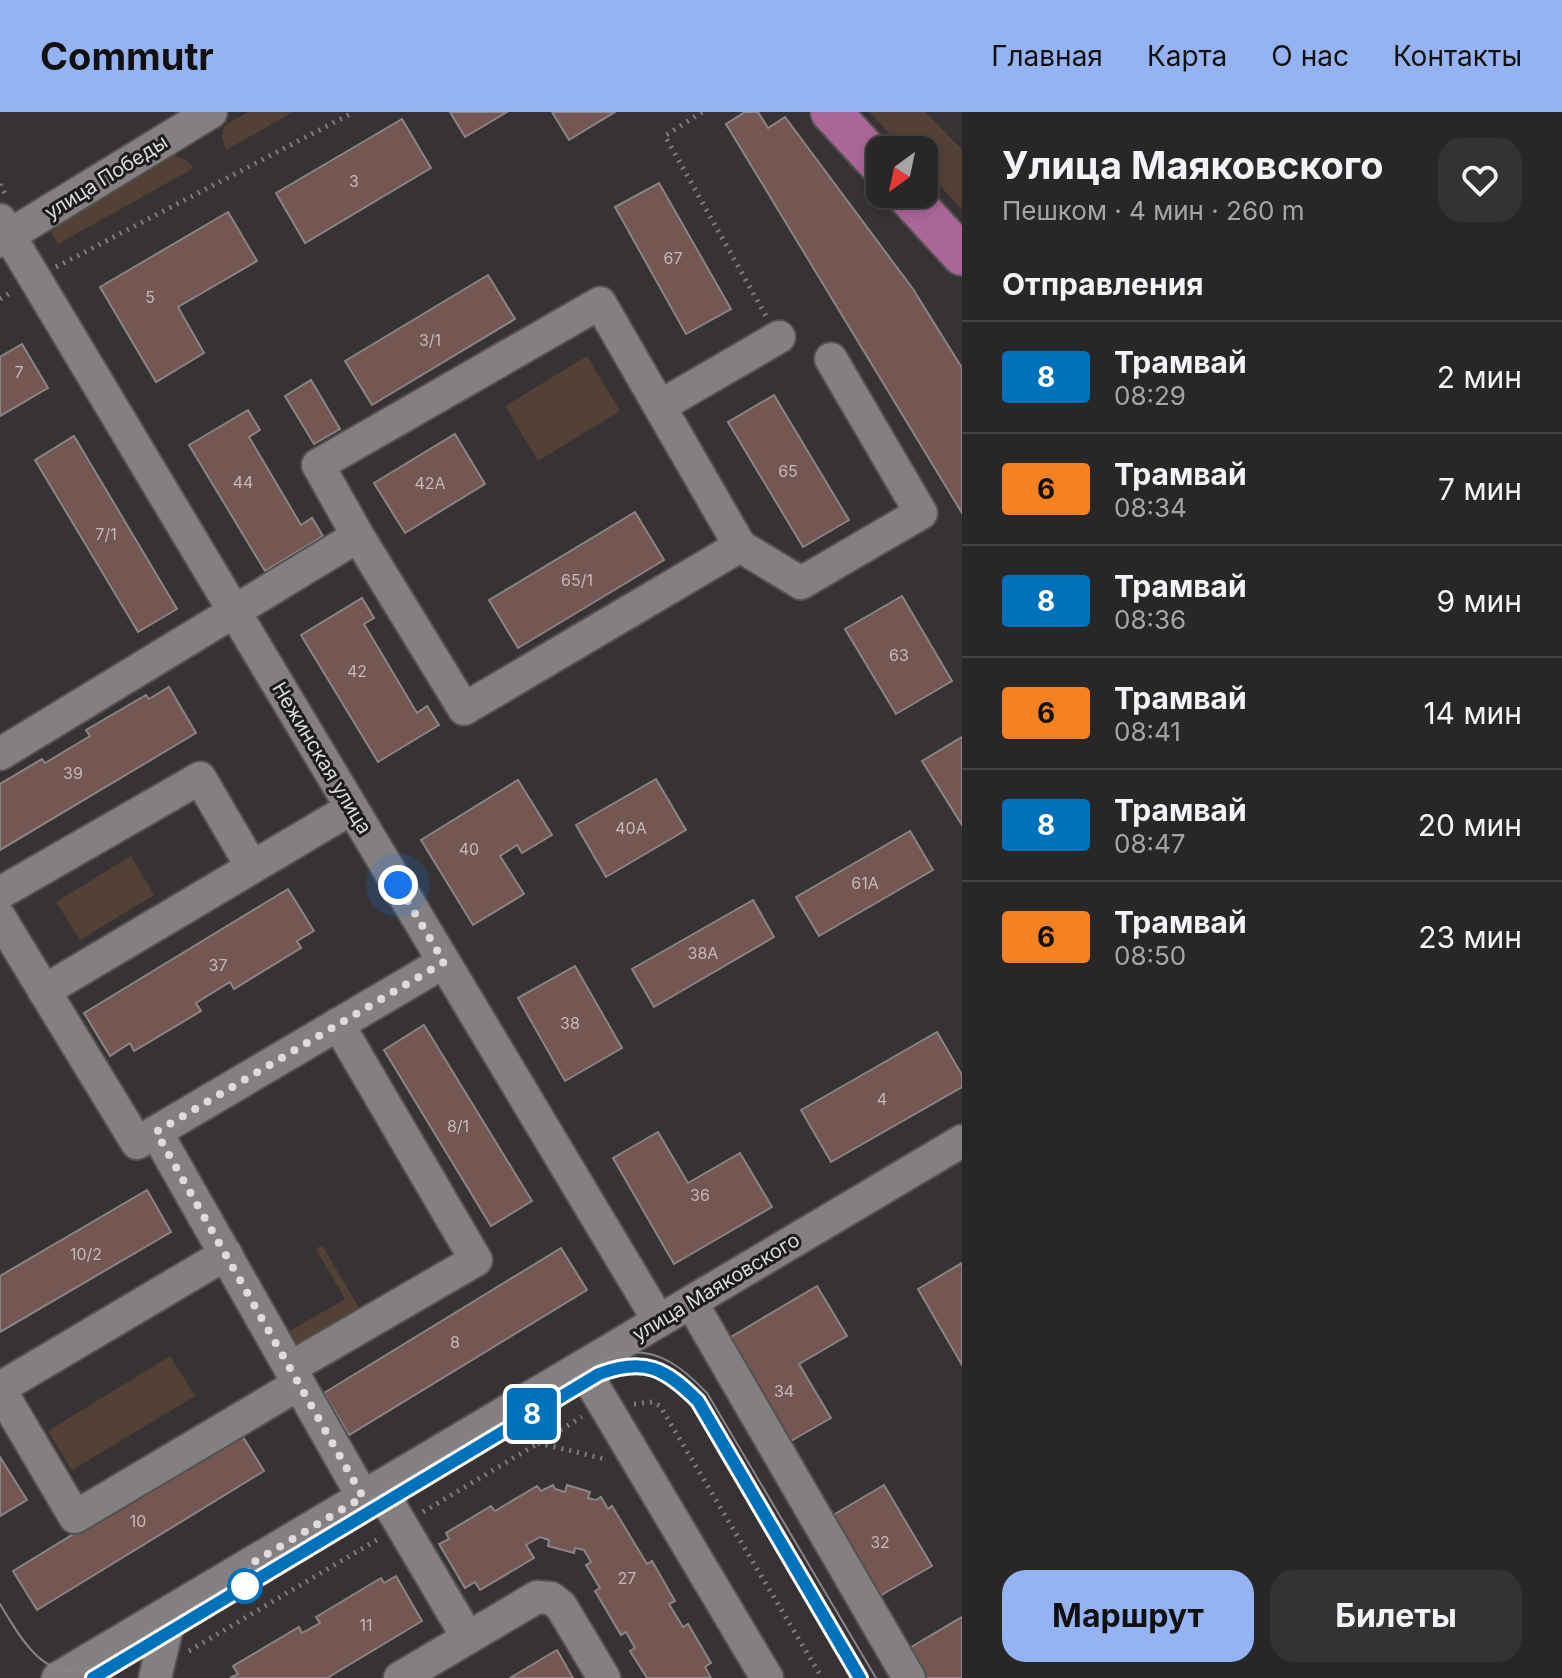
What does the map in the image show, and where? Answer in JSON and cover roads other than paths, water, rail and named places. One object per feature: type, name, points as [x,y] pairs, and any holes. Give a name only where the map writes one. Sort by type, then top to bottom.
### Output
[{"type":"main road","points":[[831,112],[866,150]]},
{"type":"main road","points":[[919,208],[962,255]]},
{"type":"street","name":"улица Победы","points":[[3,232],[211,112]]},
{"type":"street","name":"Нежинская улица","points":[[3,232],[35,278],[659,1321]]},
{"type":"street","points":[[740,546],[464,709],[318,465],[600,303],[740,546],[801,583],[921,513],[831,359]]},
{"type":"street","points":[[660,406],[779,337]]},
{"type":"street","points":[[0,754],[358,536]]},
{"type":"street","points":[[0,893],[200,778],[252,867]]},
{"type":"street","points":[[44,991],[352,808]]},
{"type":"street","points":[[0,918],[137,1143],[444,962]]},
{"type":"street","points":[[226,1254],[0,1389],[75,1517],[476,1260],[338,1024]]},
{"type":"street","points":[[156,1132],[295,1376],[371,1492],[401,1525],[468,1638]]},
{"type":"street","name":"улица Маяковского","points":[[58,1678],[962,1141]]},
{"type":"street","points":[[691,1302],[909,1678]]},
{"type":"street","points":[[582,1367],[767,1678]]},
{"type":"street","points":[[400,1678],[537,1597],[551,1598],[561,1606],[604,1678]]},
{"type":"street","points":[[156,1674],[171,1611]]},
{"type":"tram line","points":[[0,1604],[23,1640],[43,1661],[55,1668],[83,1671],[596,1364],[618,1355],[638,1352],[671,1362],[707,1393],[876,1678]]},
{"type":"tram line","name":"8","points":[[93,1678],[599,1374],[619,1366],[639,1365],[659,1369],[678,1381],[698,1401],[860,1678]]},
{"type":"tram line","points":[[601,1374],[630,1366],[654,1369],[676,1381],[698,1401],[860,1678]]}]
